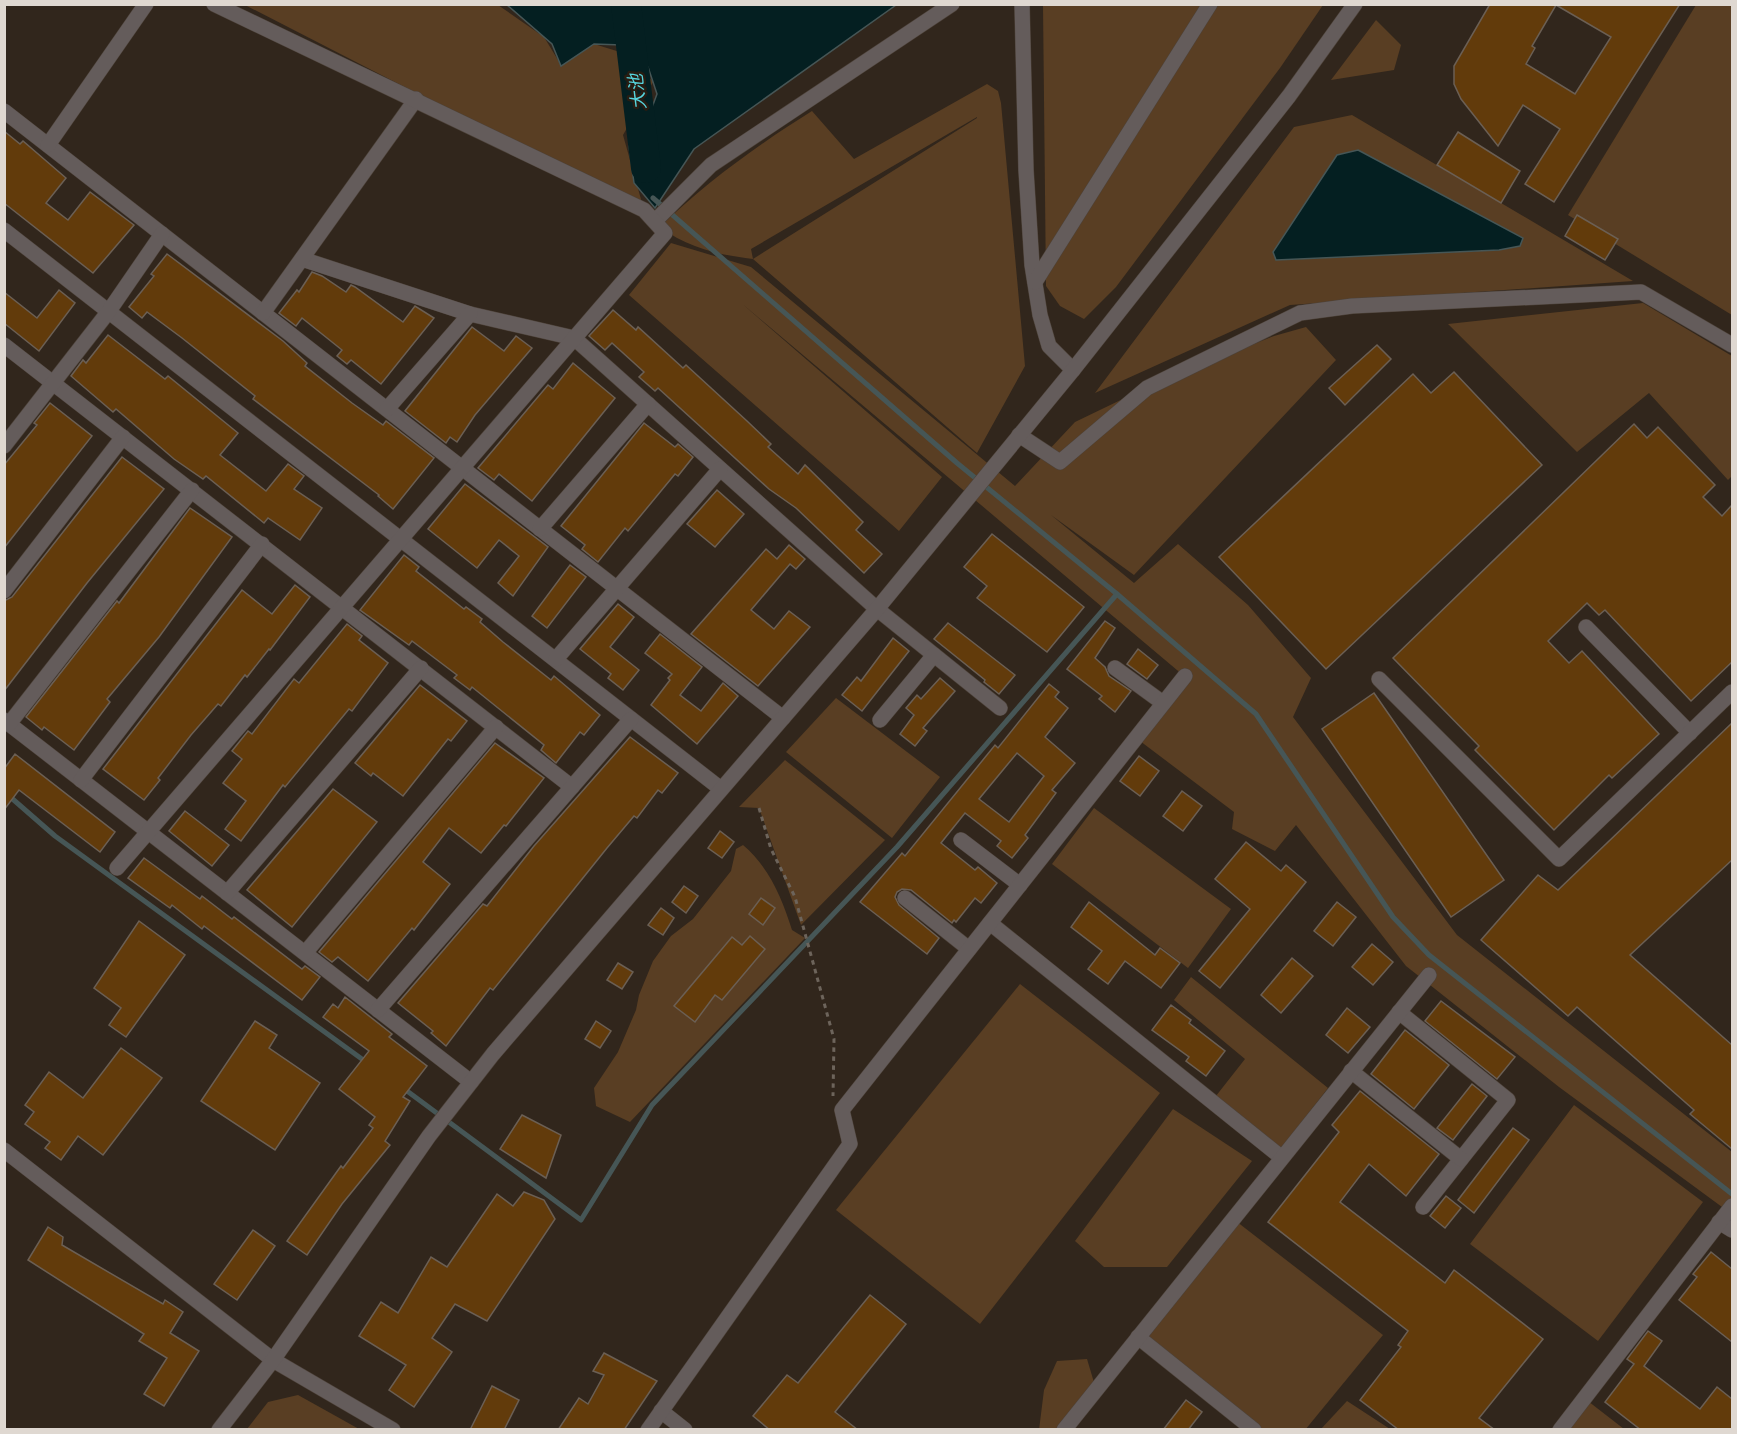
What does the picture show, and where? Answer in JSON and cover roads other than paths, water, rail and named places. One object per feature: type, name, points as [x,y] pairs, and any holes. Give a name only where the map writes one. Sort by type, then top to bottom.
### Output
[{"type":"street","points":[[48,145],[146,4]]},
{"type":"street","points":[[117,868],[665,232],[644,210],[214,4]]},
{"type":"street","points":[[655,221],[711,165],[952,4]]},
{"type":"street","points":[[1022,4],[1026,170],[1035,282],[1040,315],[1049,346],[1073,370]]},
{"type":"street","points":[[1035,282],[1210,4]]},
{"type":"street","points":[[219,1430],[273,1360],[429,1136],[471,1082],[877,609],[1073,370],[1290,96],[1355,4]]},
{"type":"street","points":[[263,313],[416,99]]},
{"type":"street","points":[[4,111],[783,718]]},
{"type":"street","points":[[4,230],[402,537],[722,789]]},
{"type":"street","points":[[4,446],[109,311],[162,234]]},
{"type":"street","points":[[302,260],[470,314],[574,338],[877,609],[1000,708]]},
{"type":"street","points":[[1019,435],[1060,462],[1147,388],[1300,313],[1352,306],[1641,292],[1732,345]]},
{"type":"street","points":[[387,409],[470,314]]},
{"type":"street","points":[[4,345],[572,787]]},
{"type":"street","points":[[540,529],[648,404]]},
{"type":"street","points":[[4,591],[123,437]]},
{"type":"street","points":[[556,660],[720,469]]},
{"type":"street","points":[[192,490],[7,722],[471,1082]]},
{"type":"street","points":[[81,780],[262,544]]},
{"type":"street","points":[[1586,627],[1690,733]]},
{"type":"street","points":[[880,720],[934,656]]},
{"type":"street","points":[[227,894],[421,668]]},
{"type":"street","points":[[1115,668],[1163,704]]},
{"type":"street","points":[[648,1430],[849,1144],[842,1110],[1185,676]]},
{"type":"street","points":[[1379,679],[1559,859],[1732,692]]},
{"type":"street","points":[[378,1010],[632,719]]},
{"type":"street","points":[[305,953],[496,727]]},
{"type":"street","points":[[960,840],[1020,885]]},
{"type":"street","points":[[905,898],[969,949]]},
{"type":"street","points":[[990,923],[1281,1157]]},
{"type":"street","points":[[1064,1430],[1429,975]]},
{"type":"street","points":[[1399,1012],[1508,1100],[1423,1207]]},
{"type":"street","points":[[1351,1071],[1461,1159]]},
{"type":"street","points":[[4,1150],[273,1360],[393,1430]]},
{"type":"street","points":[[1560,1430],[1726,1226],[1732,1207]]},
{"type":"street","points":[[1138,1336],[1254,1430]]},
{"type":"street","points":[[661,1411],[686,1430]]},
{"type":"water","points":[[507,5],[896,5],[694,149],[655,208],[634,183],[629,146],[647,121],[657,94],[648,67],[622,45],[594,44],[561,66],[552,44]]},
{"type":"water","points":[[1358,150],[1523,238],[1520,246],[1499,250],[1276,260],[1273,252],[1337,155]]},
{"type":"waterway","name":"大池","points":[[626,4],[646,168]]},
{"type":"waterway","points":[[653,198],[957,463],[1117,594],[1256,714],[1393,917],[1429,955],[1732,1194]]},
{"type":"waterway","points":[[403,1088],[581,1220],[652,1105],[897,847],[1117,594]]},
{"type":"waterway","points":[[8,795],[55,836],[366,1062]]}]
